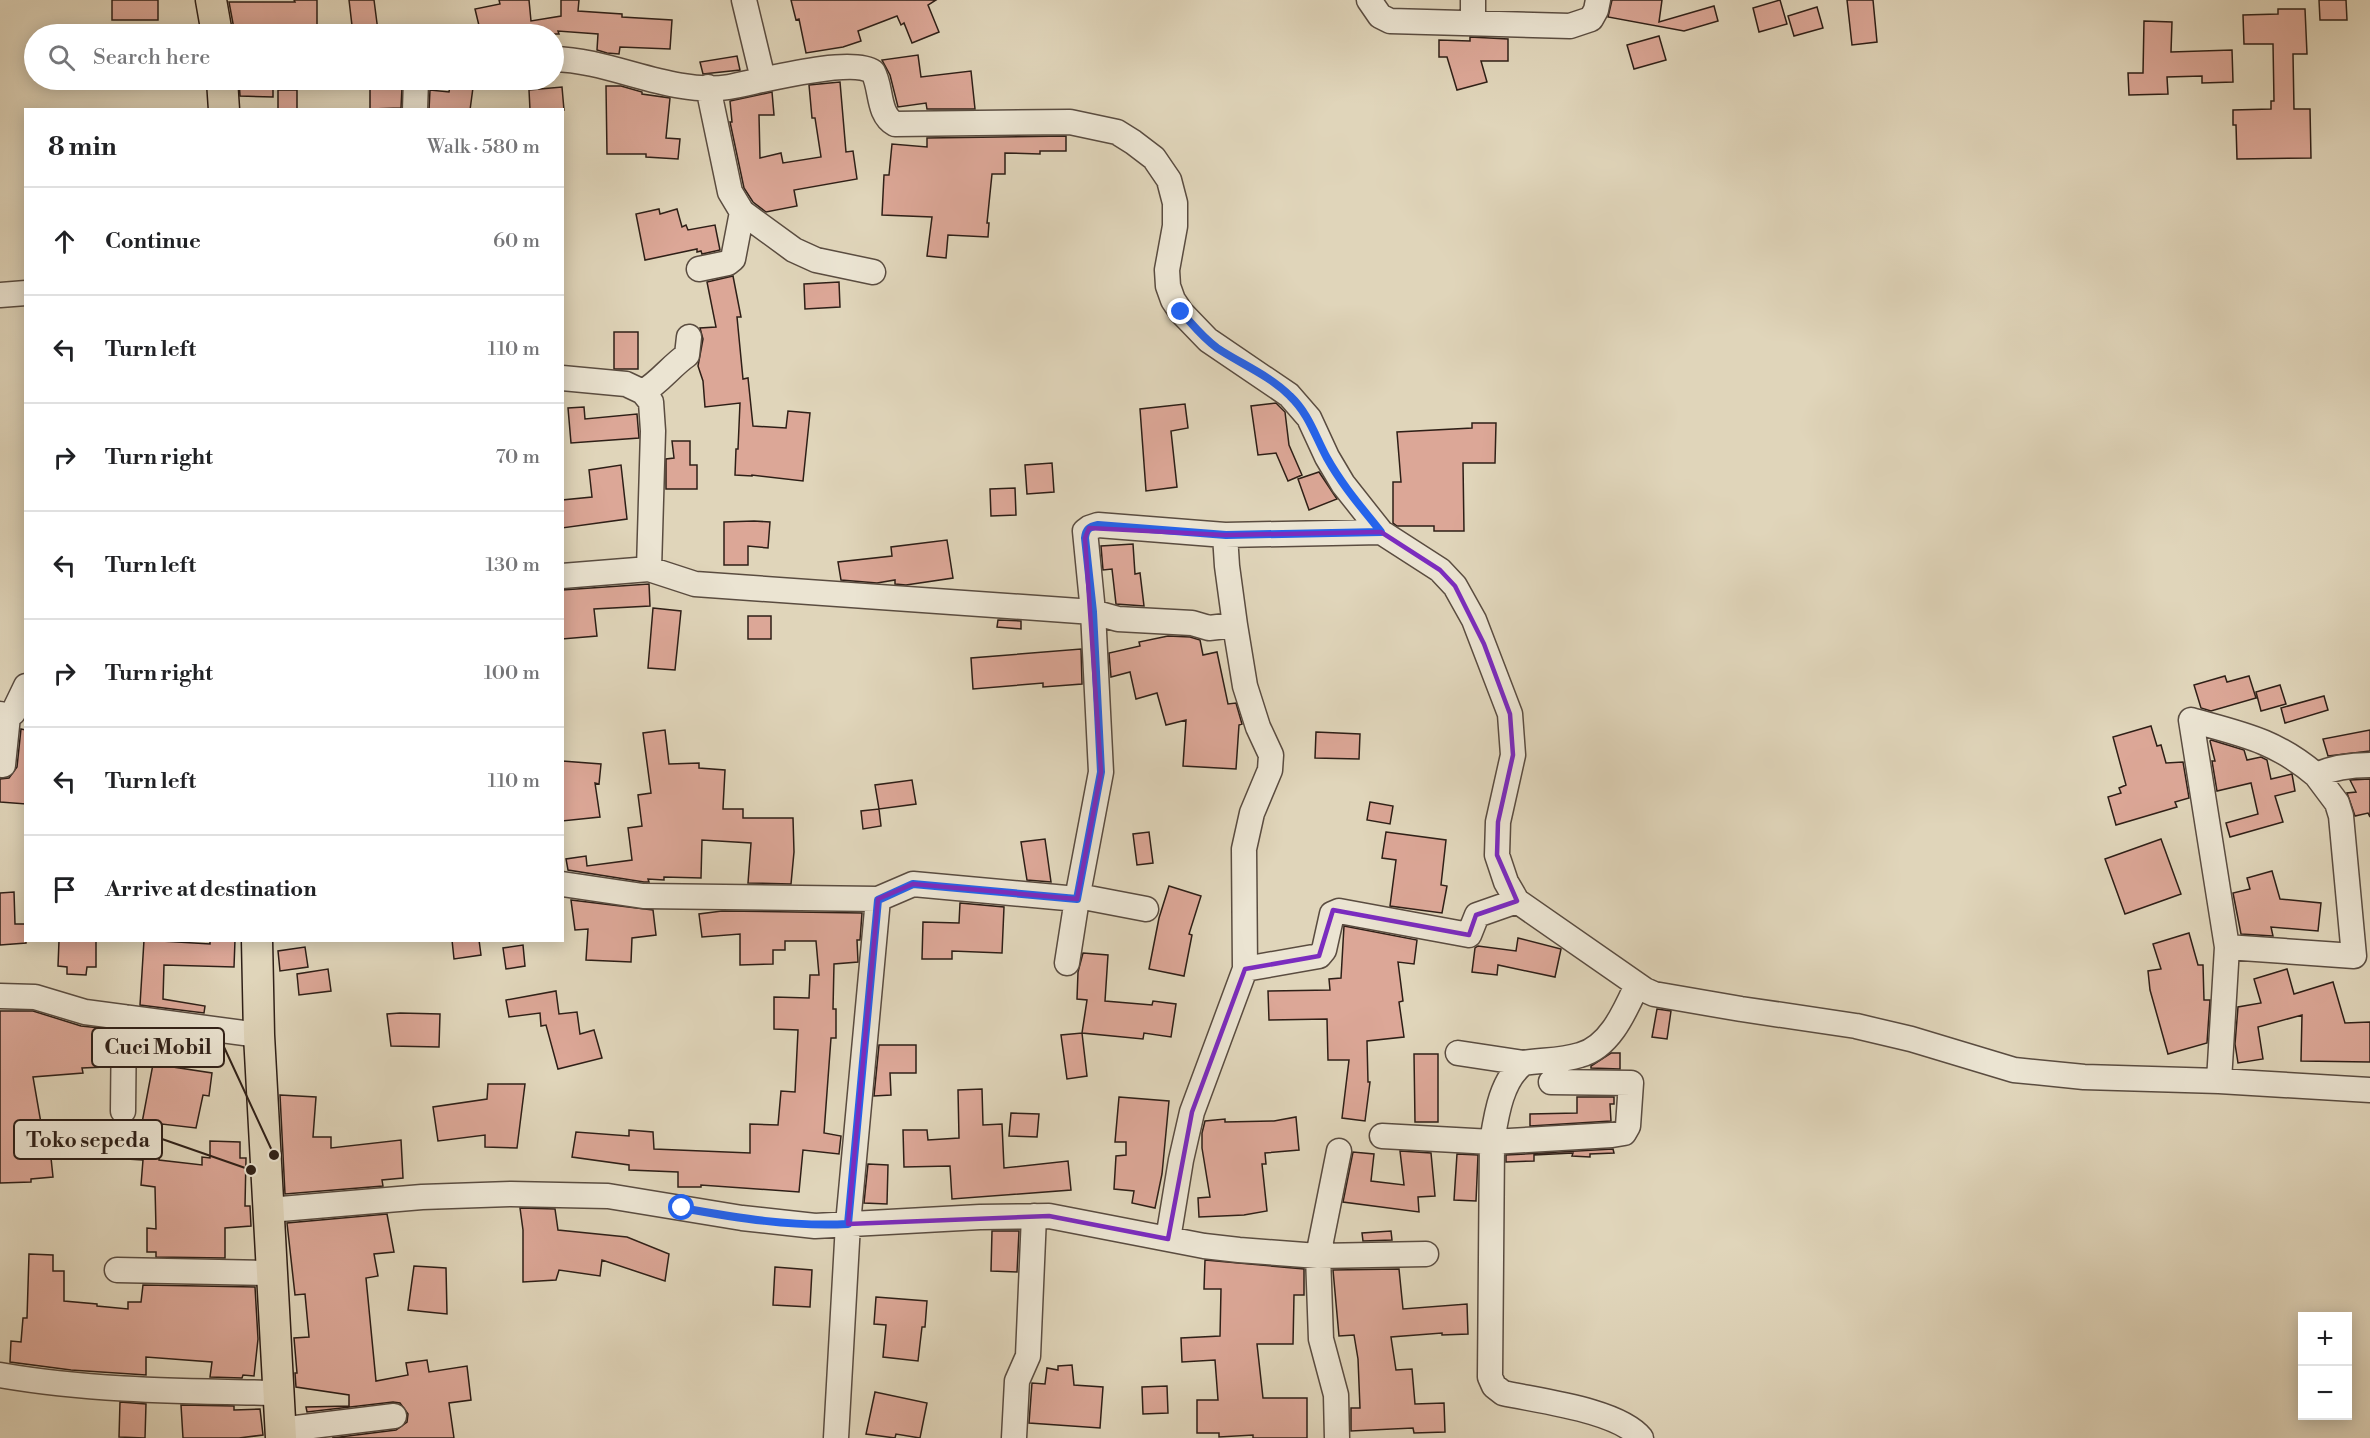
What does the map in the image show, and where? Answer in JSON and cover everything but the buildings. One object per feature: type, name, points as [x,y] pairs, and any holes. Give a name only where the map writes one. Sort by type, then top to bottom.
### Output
[{"type":"main road","points":[[212,0],[216,24]]},
{"type":"main road","points":[[223,90],[224,108]]},
{"type":"main road","points":[[257,942],[259,1035],[280,1434]]},
{"type":"street","points":[[744,0],[763,79]]},
{"type":"street","points":[[1369,0],[1380,16],[1390,21],[1473,11],[1570,26],[1591,19],[1598,0]]},
{"type":"street","points":[[564,59],[574,59],[645,78],[708,87],[728,87],[763,79],[859,66],[873,72],[879,82],[884,114],[888,120],[895,123],[1070,122],[1116,132],[1134,141],[1154,158],[1168,180],[1174,203],[1175,225],[1167,270],[1168,286],[1181,312],[1208,340],[1289,395],[1309,418],[1327,457],[1343,484],[1381,532],[1440,570],[1455,586],[1474,620],[1510,714],[1513,755],[1498,822],[1497,855],[1506,882],[1517,900],[1649,992],[1857,1026],[1911,1039],[2014,1070],[2084,1077],[2219,1080],[2370,1090]]},
{"type":"street","points":[[708,87],[730,192],[742,212],[816,260],[873,272]]},
{"type":"street","points":[[415,108],[416,90]]},
{"type":"street","points":[[699,269],[728,263],[733,259],[742,212]]},
{"type":"street","points":[[0,295],[24,293]]},
{"type":"street","points":[[643,392],[658,383],[666,372],[687,355],[689,338]]},
{"type":"street","points":[[564,378],[626,384],[643,392],[651,402],[653,431],[649,569]]},
{"type":"street","points":[[1067,963],[1101,772],[1093,612],[1085,531],[1098,525],[1226,535],[1381,532]]},
{"type":"street","points":[[1168,1239],[1181,1160],[1192,1112],[1245,969],[1244,849],[1252,813],[1270,770],[1271,755],[1245,686],[1227,567],[1226,535]]},
{"type":"street","points":[[564,576],[649,569],[695,584],[1093,612],[1118,620],[1192,623],[1209,628],[1235,625]]},
{"type":"street","points":[[3,765],[4,715],[13,713],[24,690]]},
{"type":"street","points":[[2219,1080],[2227,947],[2191,720],[2261,740],[2302,763],[2316,775],[2337,803],[2341,816],[2362,956],[2227,947]]},
{"type":"street","points":[[2316,775],[2336,768],[2370,765]]},
{"type":"street","points":[[564,884],[643,896],[878,900],[913,884],[1078,897],[1146,909]]},
{"type":"street","points":[[836,1438],[848,1224],[878,900]]},
{"type":"street","points":[[1245,969],[1318,956],[1324,950],[1332,914],[1339,911],[1469,935],[1477,915],[1517,900]]},
{"type":"street","points":[[1458,1053],[1524,1063],[1574,1057],[1596,1048],[1605,1040],[1619,1020],[1637,985]]},
{"type":"street","points":[[0,996],[35,997],[74,1010],[259,1035]]},
{"type":"street","points":[[123,1111],[124,1017]]},
{"type":"street","points":[[1524,1063],[1514,1071],[1502,1097],[1492,1142],[1489,1365],[1494,1386],[1503,1393],[1582,1409],[1634,1430],[1641,1438]]},
{"type":"street","points":[[1382,1136],[1492,1142],[1612,1136],[1624,1132],[1628,1126],[1631,1083],[1551,1082]]},
{"type":"street","points":[[1337,1438],[1336,1395],[1321,1339],[1318,1256],[1339,1151]]},
{"type":"street","points":[[269,1210],[422,1197],[547,1194],[608,1196],[742,1218],[815,1226],[980,1217],[1049,1216],[1216,1247],[1318,1256],[1426,1254]]},
{"type":"street","points":[[1014,1438],[1017,1381],[1028,1356],[1034,1216]]},
{"type":"street","points":[[117,1270],[272,1273]]},
{"type":"street","points":[[0,1375],[51,1384],[119,1389],[278,1393]]},
{"type":"street","points":[[280,1434],[394,1416]]},
{"type":"highlighted area","points":[[1089,528],[1225,535],[1381,532],[1440,570],[1455,586],[1484,644],[1510,714],[1513,755],[1498,822],[1497,855],[1517,901],[1476,915],[1469,935],[1333,910],[1319,956],[1245,969],[1192,1112],[1168,1239],[1049,1216],[848,1224],[878,899],[913,884],[1077,899],[1101,772],[1085,538]]},
{"type":"place","name":"Cuci Mobil","points":[[274,1155]]},
{"type":"place","name":"Toko sepeda","points":[[251,1170]]},
{"type":"route","points":[[682,1208],[742,1218],[815,1226],[848,1224],[878,900],[913,884],[1077,899],[1101,772],[1093,612],[1085,531],[1098,525],[1226,535],[1381,532],[1343,484],[1327,457],[1309,418],[1289,395],[1217,347],[1199,333],[1181,312]]}]
